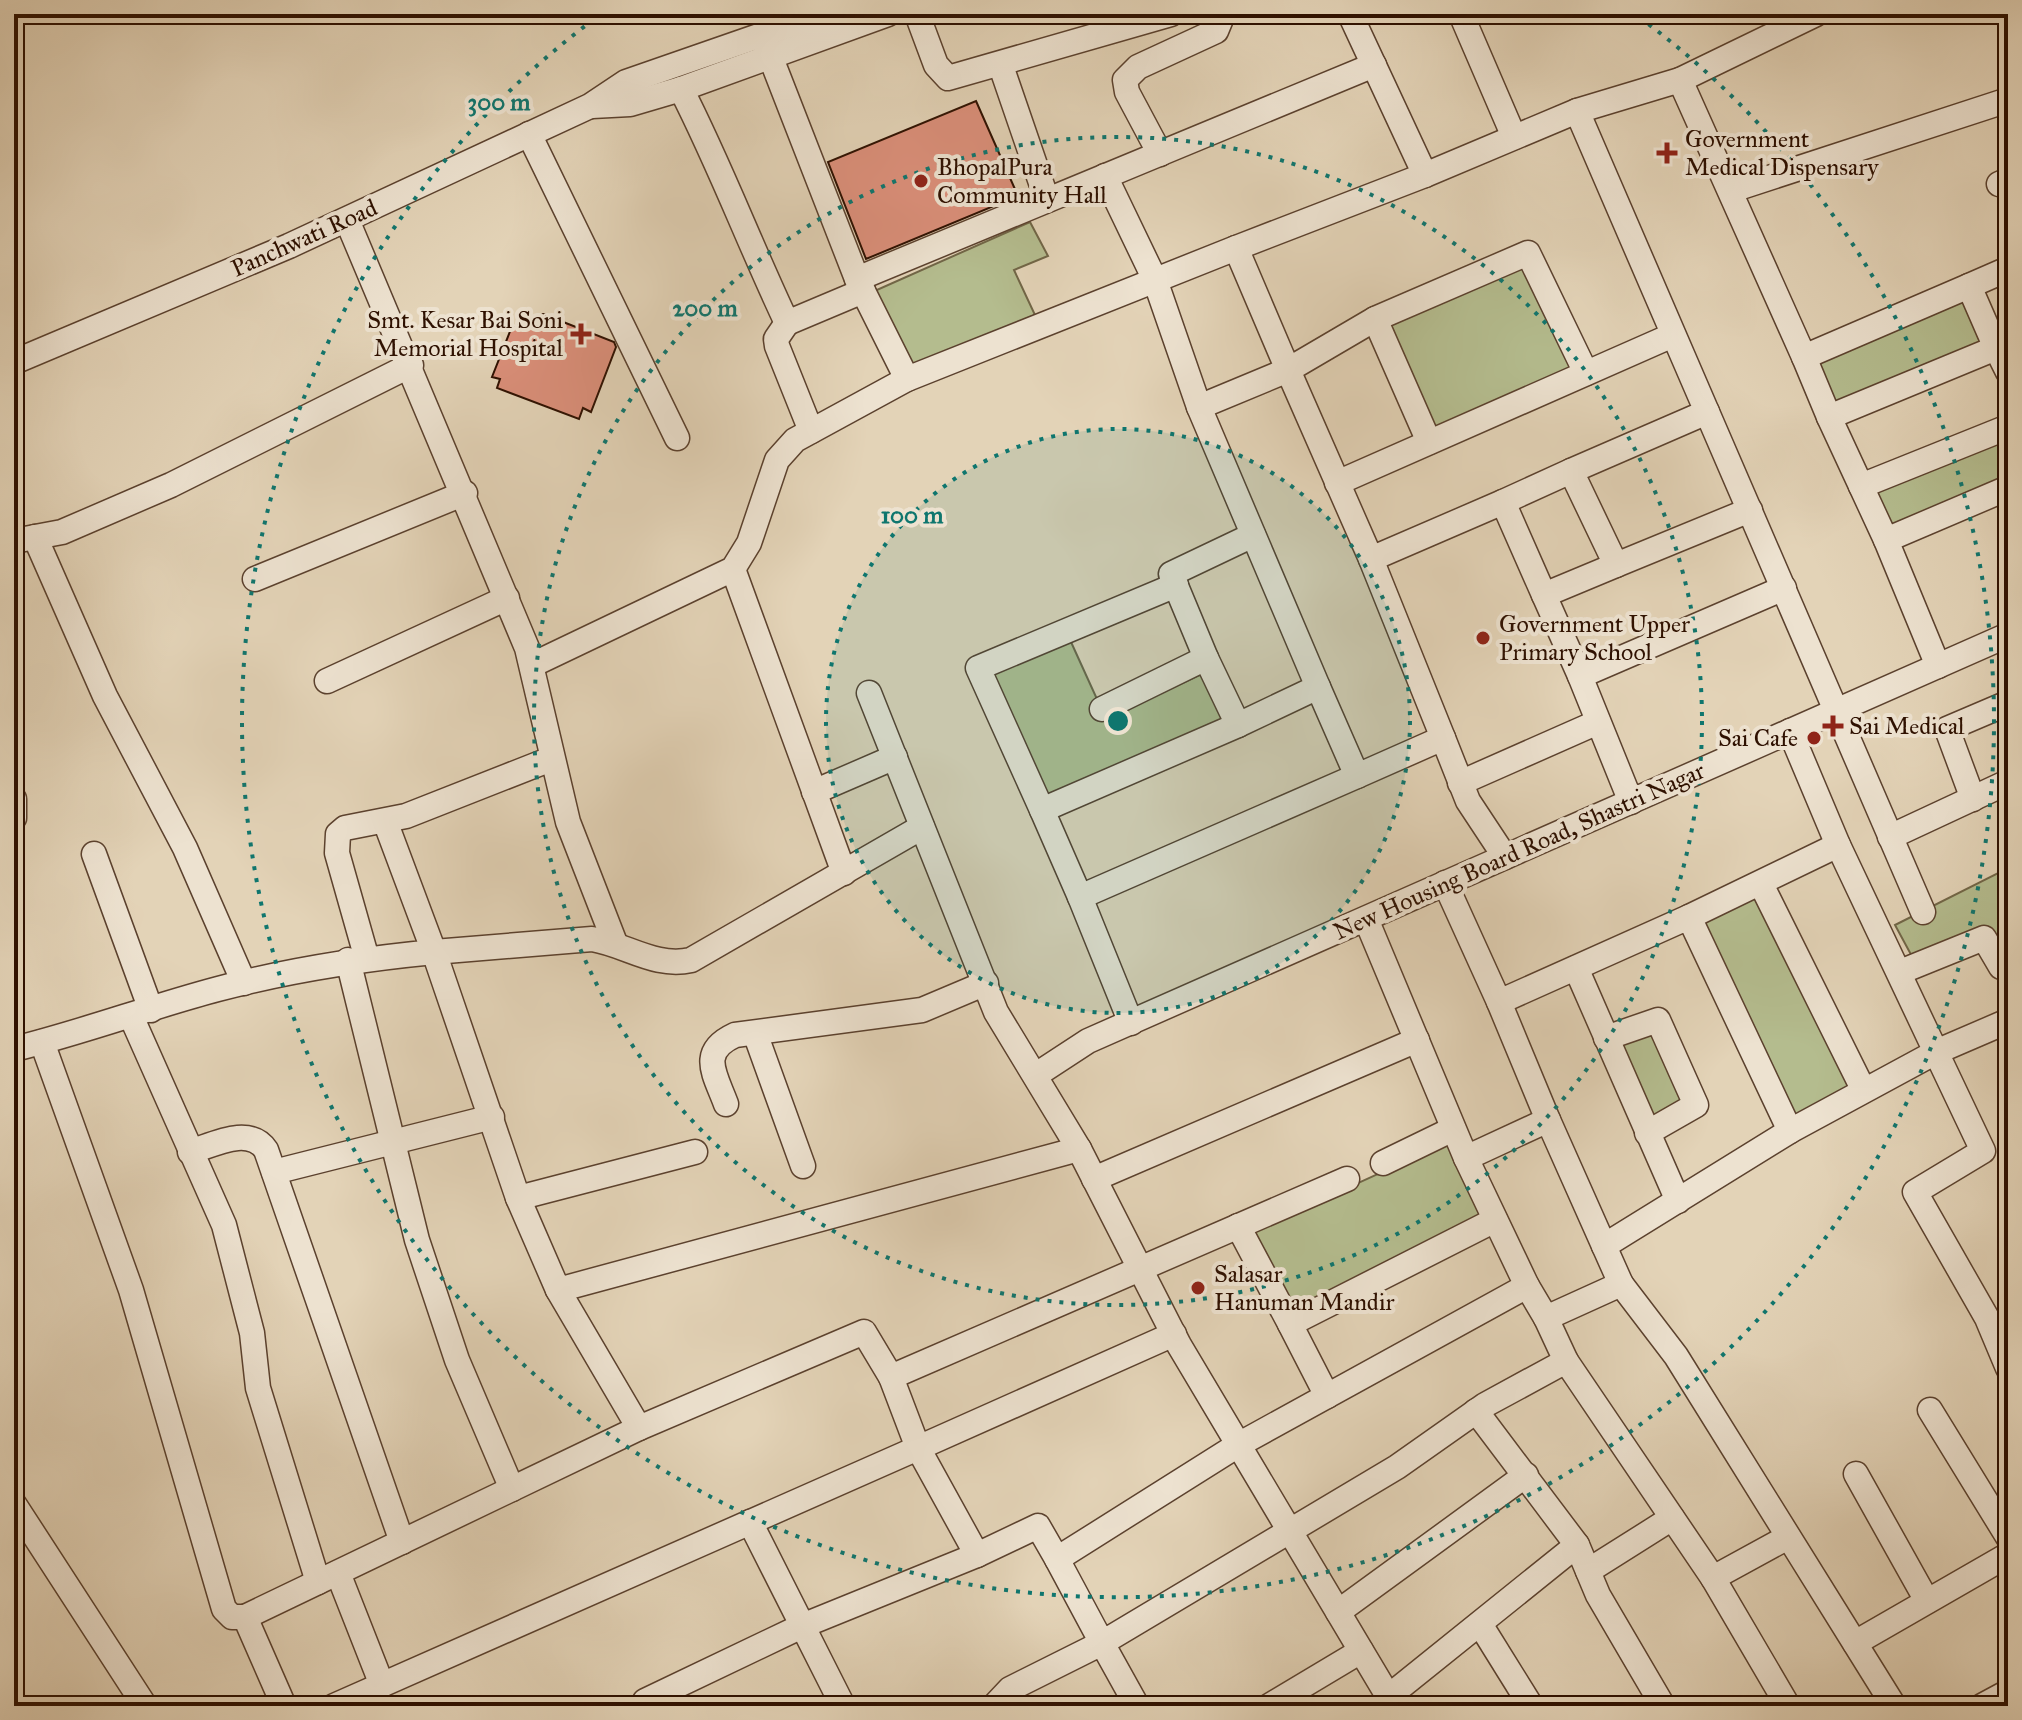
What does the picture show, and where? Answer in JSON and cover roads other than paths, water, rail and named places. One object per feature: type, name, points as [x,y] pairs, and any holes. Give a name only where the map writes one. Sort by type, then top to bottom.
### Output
[{"type":"street","name":"Panchwati Road","points":[[590,106],[630,104],[681,89],[822,14]]},
{"type":"street","name":"Panchwati Road","points":[[14,362],[347,220],[590,106],[626,82],[888,14]]},
{"type":"street","points":[[917,14],[936,65],[944,76],[957,78],[1171,14]]},
{"type":"street","points":[[1160,154],[1127,92],[1125,80],[1138,67],[1216,31],[1223,21],[1223,14]]},
{"type":"street","points":[[1350,14],[1425,175]]},
{"type":"street","points":[[532,665],[733,569],[749,543],[777,460],[785,448],[907,379],[1425,175],[1577,111],[1680,80],[1816,14]]},
{"type":"street","points":[[1470,17],[1514,137]]},
{"type":"street","points":[[766,46],[860,285],[907,379]]},
{"type":"street","points":[[811,431],[777,346],[776,339],[787,323],[860,285],[1047,200],[1374,65]]},
{"type":"street","points":[[1001,66],[1047,200]]},
{"type":"street","points":[[1680,80],[1732,190],[1938,666]]},
{"type":"street","points":[[681,89],[787,323]]},
{"type":"street","points":[[1732,190],[2008,100]]},
{"type":"street","points":[[1577,111],[1923,912]]},
{"type":"street","points":[[529,134],[677,438]]},
{"type":"street","points":[[1105,176],[1155,280],[1199,407],[1357,776]]},
{"type":"street","points":[[347,220],[465,493],[532,665],[551,759],[568,822],[615,943]]},
{"type":"street","points":[[1236,248],[1371,559],[1460,783],[1468,801],[1505,857]]},
{"type":"street","points":[[1199,407],[1288,370],[1375,319],[1528,253],[1586,373]]},
{"type":"street","points":[[1804,357],[2008,269]]},
{"type":"street","points":[[1969,286],[2008,372]]},
{"type":"street","points":[[1375,319],[1429,442]]},
{"type":"street","points":[[1337,483],[1673,335]]},
{"type":"street","points":[[1829,417],[1996,348]]},
{"type":"street","points":[[244,983],[185,848],[25,539],[62,532],[171,485],[411,365]]},
{"type":"street","points":[[1371,559],[1707,412]]},
{"type":"street","points":[[1861,486],[2008,427]]},
{"type":"street","points":[[1571,471],[1616,565]]},
{"type":"street","points":[[1886,540],[2008,488]]},
{"type":"street","points":[[255,579],[465,493]]},
{"type":"street","points":[[1503,502],[1580,676],[1631,802]]},
{"type":"street","points":[[1544,595],[1750,510]]},
{"type":"street","points":[[1238,725],[1171,574],[1253,535]]},
{"type":"street","points":[[733,569],[844,873]]},
{"type":"street","points":[[1131,1023],[1080,897],[978,668],[1176,585]]},
{"type":"street","points":[[1580,676],[1784,588]]},
{"type":"street","points":[[327,681],[507,598]]},
{"type":"street","name":"New Housing Board Road, Shastri Nagar","points":[[1036,1075],[1088,1041],[2008,635]]},
{"type":"street","points":[[1102,709],[1206,658]]},
{"type":"street","points":[[1042,810],[1318,687]]},
{"type":"street","points":[[869,693],[996,1012],[1079,1149],[1174,1334],[1391,1702],[1577,1545]]},
{"type":"street","points":[[1973,799],[1947,729],[2008,703]]},
{"type":"street","points":[[1460,783],[1598,722]]},
{"type":"street","points":[[1790,731],[1838,845],[1983,1151],[1915,1192],[1987,1318],[2008,1368]]},
{"type":"street","points":[[1080,897],[1443,738]]},
{"type":"street","points":[[814,792],[895,757]]},
{"type":"street","points":[[512,1489],[457,1360],[417,1240],[392,1144],[336,844],[345,828],[385,821],[551,759]]},
{"type":"street","points":[[1890,837],[2008,782]]},
{"type":"street","points":[[14,799],[14,818]]},
{"type":"street","points":[[385,821],[434,952],[518,1198],[558,1290],[639,1428]]},
{"type":"street","points":[[14,1049],[244,983],[357,960],[592,939],[615,943],[670,964],[691,960],[922,827]]},
{"type":"street","points":[[1499,1002],[1761,884],[1838,845]]},
{"type":"street","points":[[94,854],[141,1013],[190,1152],[224,1225],[245,1297],[258,1388],[328,1577],[382,1685]]},
{"type":"street","points":[[1445,883],[1621,1284],[1676,1356],[1894,1706]]},
{"type":"street","points":[[1761,884],[1863,1089]]},
{"type":"street","points":[[1689,917],[1790,1131]]},
{"type":"street","points":[[1366,919],[1466,1158],[1566,1361],[1713,1578],[1788,1706]]},
{"type":"street","points":[[1900,972],[1984,938],[2001,967],[2008,964]]},
{"type":"street","points":[[1576,968],[1678,1201]]},
{"type":"street","points":[[726,1104],[711,1063],[713,1052],[723,1041],[755,1033],[922,1010],[986,983]]},
{"type":"street","points":[[1606,1038],[1658,1020],[1696,1105],[1647,1133]]},
{"type":"street","points":[[1604,1246],[1863,1089],[1936,1052],[2008,1021]]},
{"type":"street","points":[[755,1033],[803,1166]]},
{"type":"street","points":[[1094,1179],[1417,1040]]},
{"type":"street","points":[[42,1042],[131,1290],[224,1609],[232,1617],[245,1617],[639,1428],[864,1332],[891,1377],[918,1448],[977,1555]]},
{"type":"street","points":[[274,1172],[492,1117]]},
{"type":"street","points":[[1466,1158],[1548,1120]]},
{"type":"street","points":[[1383,1163],[1453,1129]]},
{"type":"street","points":[[190,1152],[253,1137],[266,1150],[402,1542]]},
{"type":"street","points":[[558,1290],[1079,1149]]},
{"type":"street","points":[[518,1198],[695,1152]]},
{"type":"street","points":[[891,1377],[1347,1179]]},
{"type":"street","points":[[1290,1324],[1495,1220]]},
{"type":"street","points":[[1238,1226],[1327,1396]]},
{"type":"street","points":[[1546,1318],[1621,1284]]},
{"type":"street","points":[[1057,1559],[1238,1445],[1527,1286]]},
{"type":"street","points":[[334,1706],[1174,1334]]},
{"type":"street","points":[[994,1706],[1010,1689],[1102,1643],[1397,1467],[1476,1411],[1566,1361]]},
{"type":"street","points":[[1930,1410],[2008,1537]]},
{"type":"street","points":[[1476,1411],[1577,1545],[1598,1595],[1663,1706]]},
{"type":"street","points":[[1856,1474],[1927,1601]]},
{"type":"street","points":[[1338,1612],[1526,1475]]},
{"type":"street","points":[[14,1504],[145,1706]]},
{"type":"street","points":[[1588,1571],[1672,1518]]},
{"type":"street","points":[[750,1522],[843,1706]]},
{"type":"street","points":[[645,1701],[802,1626],[977,1555],[1038,1526],[1137,1706]]},
{"type":"street","points":[[1713,1578],[1788,1537]]},
{"type":"street","points":[[1855,1643],[2008,1555]]},
{"type":"street","points":[[245,1617],[284,1706]]},
{"type":"street","points":[[1480,1624],[1531,1706]]},
{"type":"street","points":[[1269,1706],[1361,1651]]},
{"type":"street","points":[[1982,1706],[2008,1692]]},
{"type":"place","name":"Government Medical Dispensary","points":[[1667,153]]},
{"type":"place","name":"BhopalPura Community Hall","points":[[921,181]]},
{"type":"place","name":"Smt. Kesar Bai Soni Memorial Hospital","points":[[581,334]]},
{"type":"place","name":"Government Upper Primary School","points":[[1483,638]]},
{"type":"place","name":"Sai Medical","points":[[1833,726]]},
{"type":"place","name":"Sai Cafe","points":[[1814,738]]},
{"type":"place","name":"Salasar Hanuman Mandir","points":[[1198,1288]]}]
